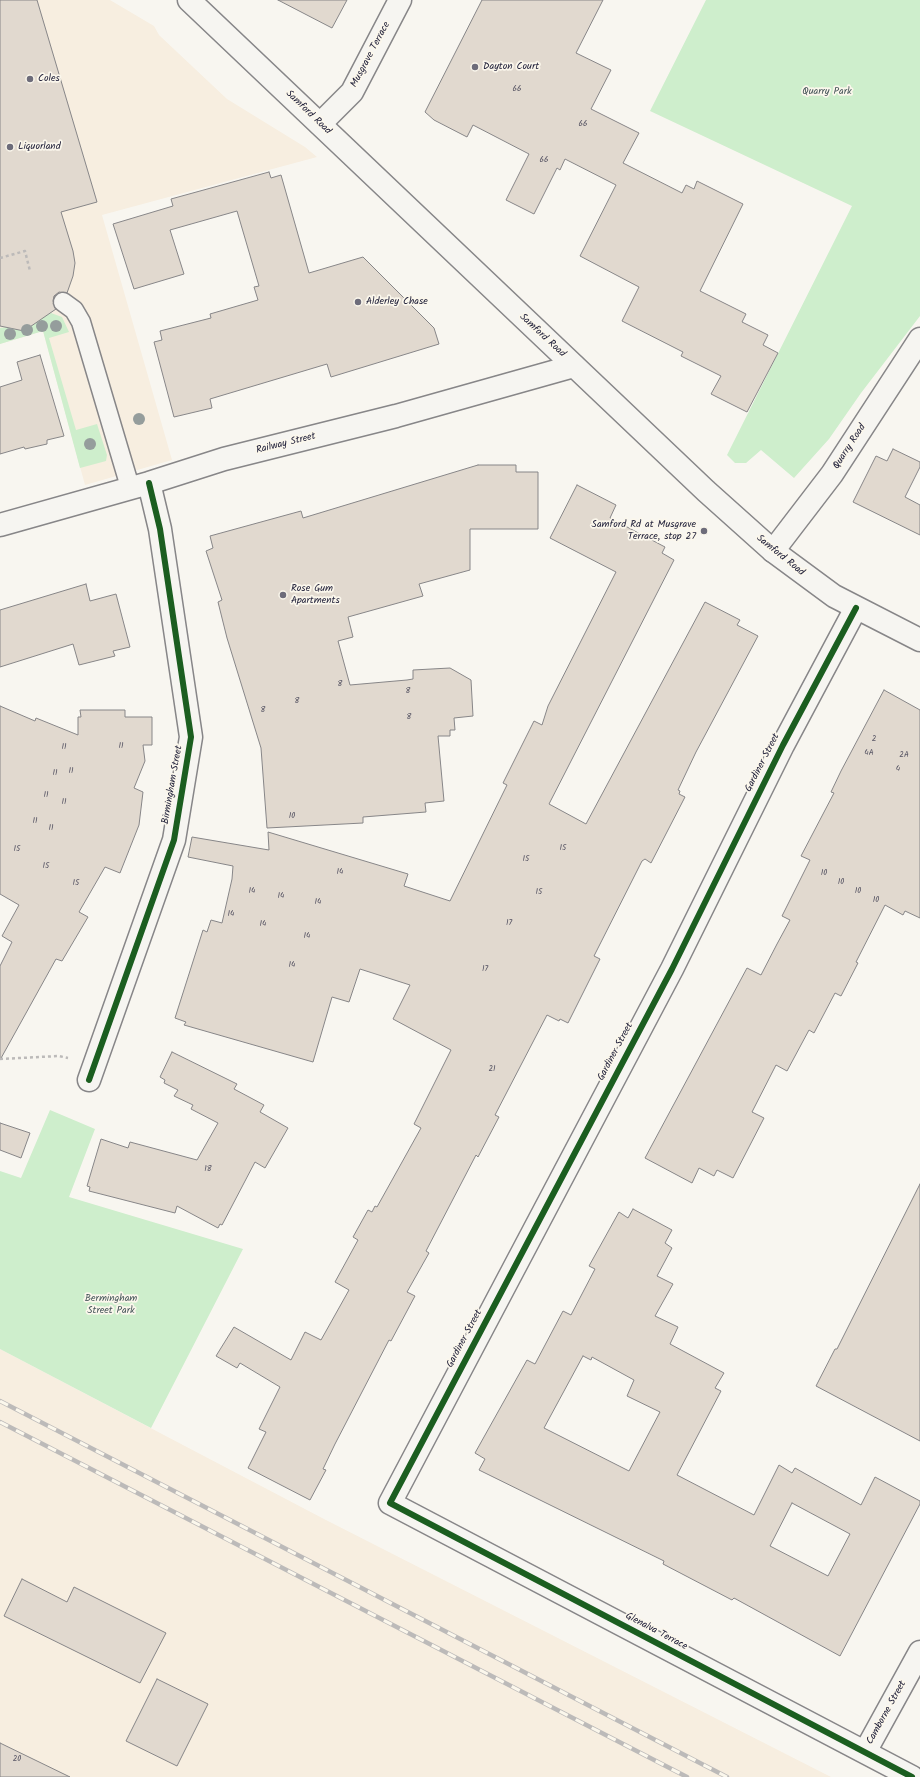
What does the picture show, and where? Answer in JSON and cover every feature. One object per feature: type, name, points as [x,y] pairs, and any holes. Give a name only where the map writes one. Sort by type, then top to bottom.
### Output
[{"type":"street","name":"Samford Road","points":[[189,0],[574,366],[773,551],[815,583],[856,608],[920,640]]},
{"type":"street","name":"Musgrave Terrace","points":[[320,124],[352,92],[400,0]]},
{"type":"street","name":"Quarry Road","points":[[773,551],[832,474],[920,339]]},
{"type":"street","name":"Railway Street","points":[[0,525],[224,459],[396,416],[574,366]]},
{"type":"street","name":"Birmingham Street","points":[[91,1073],[174,840],[191,738],[160,529],[139,485]]},
{"type":"street","name":"Gardiner Street","points":[[390,1503],[672,969],[782,745],[856,608]]},
{"type":"street","name":"Glenalva Terrace","points":[[390,1503],[912,1777]]},
{"type":"street","name":"Camborne Street","points":[[865,1752],[920,1652]]},
{"type":"lane","points":[[63,302],[74,310],[81,322],[139,485]]},
{"type":"path","points":[[0,258],[25,251],[30,271]]},
{"type":"path","points":[[0,1059],[59,1056],[91,1073]]},
{"type":"shaded area","points":[[0,0],[110,0],[154,26],[159,35],[227,99],[305,147],[317,157],[102,215],[172,460],[85,485],[43,331],[0,344]]},
{"type":"shaded area","points":[[0,1349],[324,1519],[831,1777],[0,1777]]},
{"type":"green space","name":"Quarry Park","points":[[706,0],[920,0],[920,316],[861,393],[829,439],[794,478],[761,450],[746,463],[735,463],[727,455],[852,206],[650,111]]},
{"type":"green space","points":[[51,313],[62,317],[69,332],[49,338],[76,430],[97,424],[107,455],[106,461],[80,468],[43,331],[0,344],[0,328],[33,323]]},
{"type":"green space","name":"Bermingham Street Park","points":[[50,1110],[95,1129],[69,1197],[243,1249],[151,1428],[0,1349],[0,1171],[21,1178]]},
{"type":"building","points":[[0,0],[37,0],[97,202],[61,212],[73,251],[75,263],[73,276],[67,293],[59,292],[54,296],[53,301],[56,309],[24,331],[0,326]]},
{"type":"building","points":[[278,0],[347,0],[332,28]]},
{"type":"building","points":[[482,0],[603,0],[576,53],[611,70],[591,109],[639,133],[623,163],[682,193],[686,185],[694,189],[697,181],[743,204],[700,291],[746,314],[742,322],[768,335],[763,345],[778,353],[747,412],[711,394],[721,376],[681,356],[683,352],[622,321],[639,287],[580,256],[616,185],[565,159],[560,170],[557,168],[534,214],[506,200],[529,154],[473,125],[467,137],[434,120],[425,112]]},
{"type":"building","points":[[269,172],[271,178],[281,175],[309,273],[363,257],[434,328],[439,344],[331,377],[327,364],[210,399],[212,408],[174,417],[154,342],[162,340],[160,331],[211,318],[210,314],[258,300],[254,287],[259,286],[237,211],[170,230],[184,274],[134,289],[113,224],[173,206],[171,199]]},
{"type":"building","points":[[40,355],[64,436],[47,440],[47,444],[25,449],[24,447],[0,454],[0,387],[22,380],[17,362]]},
{"type":"building","points":[[893,449],[920,462],[920,467],[905,497],[920,505],[920,535],[853,502],[876,456],[887,461]]},
{"type":"building","points":[[478,465],[516,465],[516,472],[538,472],[538,529],[470,529],[470,570],[419,584],[423,596],[348,617],[353,637],[338,641],[350,685],[413,679],[413,670],[450,668],[471,680],[473,716],[454,718],[455,730],[450,730],[450,736],[438,736],[444,801],[425,803],[426,812],[363,817],[363,823],[267,828],[261,748],[227,638],[218,602],[222,600],[206,551],[213,548],[210,536],[301,511],[303,518]]},
{"type":"building","points":[[577,485],[616,505],[610,518],[665,547],[662,553],[674,560],[549,804],[586,824],[705,602],[740,620],[737,625],[758,636],[696,752],[678,790],[680,791],[679,794],[685,797],[651,863],[645,859],[642,861],[594,956],[600,959],[568,1023],[560,1019],[559,1021],[547,1015],[495,1115],[499,1117],[478,1157],[476,1155],[426,1251],[429,1253],[407,1292],[415,1296],[391,1341],[389,1340],[335,1444],[323,1469],[326,1470],[310,1500],[248,1468],[266,1432],[259,1429],[280,1387],[240,1363],[237,1368],[216,1356],[234,1327],[291,1360],[305,1332],[321,1340],[349,1290],[335,1282],[358,1240],[353,1237],[368,1210],[372,1212],[375,1206],[377,1207],[421,1128],[414,1124],[451,1050],[393,1019],[410,985],[360,969],[349,1002],[332,997],[313,1062],[184,1025],[186,1022],[175,1018],[203,930],[207,932],[211,920],[222,923],[232,879],[233,866],[188,857],[192,837],[269,850],[268,832],[408,874],[404,886],[450,901],[507,785],[503,783],[534,721],[542,725],[548,706],[616,572],[550,538]]},
{"type":"building","points":[[86,584],[90,601],[116,594],[130,647],[113,651],[115,656],[79,665],[73,644],[0,667],[0,610]]},
{"type":"building","points":[[884,690],[920,710],[920,918],[905,911],[903,915],[885,905],[856,962],[858,963],[841,996],[835,993],[814,1033],[809,1030],[787,1071],[776,1065],[752,1112],[764,1118],[733,1178],[717,1170],[714,1176],[699,1168],[692,1183],[645,1158],[747,968],[761,975],[790,920],[782,916],[810,860],[801,856],[834,793],[831,792],[841,771]]},
{"type":"building","points":[[0,706],[35,721],[36,718],[78,735],[78,717],[81,717],[80,710],[125,710],[125,717],[152,717],[152,745],[143,745],[145,761],[134,788],[143,792],[139,825],[120,873],[105,867],[79,912],[88,917],[62,961],[56,959],[0,1060],[0,966],[12,942],[2,936],[19,905],[0,894]]},
{"type":"building","points":[[172,1052],[237,1084],[234,1089],[264,1105],[260,1112],[288,1128],[265,1168],[255,1162],[222,1225],[220,1224],[218,1228],[177,1206],[175,1213],[89,1191],[90,1187],[87,1186],[101,1139],[128,1148],[130,1142],[197,1160],[218,1123],[191,1109],[193,1105],[174,1096],[178,1090],[164,1083],[165,1080],[160,1077]]},
{"type":"building","points":[[0,1123],[30,1133],[21,1158],[0,1150]]},
{"type":"building","points":[[920,1184],[920,1441],[816,1386],[835,1349],[837,1349]]},
{"type":"building","points":[[633,1209],[672,1230],[665,1243],[672,1248],[657,1276],[673,1284],[655,1316],[678,1327],[670,1344],[724,1373],[715,1388],[721,1391],[677,1475],[754,1515],[779,1465],[792,1473],[795,1468],[861,1505],[875,1477],[920,1501],[920,1504],[840,1656],[734,1598],[732,1600],[663,1564],[664,1561],[479,1470],[485,1459],[475,1453],[527,1360],[535,1364],[563,1311],[571,1315],[595,1269],[589,1266],[619,1212],[628,1218]],"holes":[[[583,1356],[591,1360],[592,1357],[634,1380],[627,1396],[660,1412],[629,1471],[544,1428]],[[792,1503],[850,1534],[828,1576],[770,1546]]]},
{"type":"building","points":[[22,1579],[67,1602],[74,1587],[166,1633],[140,1683],[4,1616]]},
{"type":"building","points":[[157,1679],[208,1704],[177,1766],[126,1741]]},
{"type":"building","points":[[0,1743],[70,1777],[0,1777]]},
{"type":"railway","points":[[0,1401],[727,1777]]},
{"type":"railway","points":[[0,1422],[687,1777]]},
{"type":"cycle path","points":[[89,1080],[174,840],[191,737],[160,529],[149,483]]},
{"type":"cycle path","points":[[856,608],[783,745],[672,969],[390,1503],[912,1777]]},
{"type":"place","name":"Dayton Court","points":[[475,67]]},
{"type":"place","name":"Coles","points":[[30,79]]},
{"type":"place","name":"Liquorland","points":[[10,147]]},
{"type":"place","name":"Alderley Chase","points":[[358,302]]},
{"type":"place","name":"Samford Rd at Musgrave Terrace, stop 27","points":[[704,531]]},
{"type":"place","name":"Rose Gum Apartments","points":[[283,595]]}]
